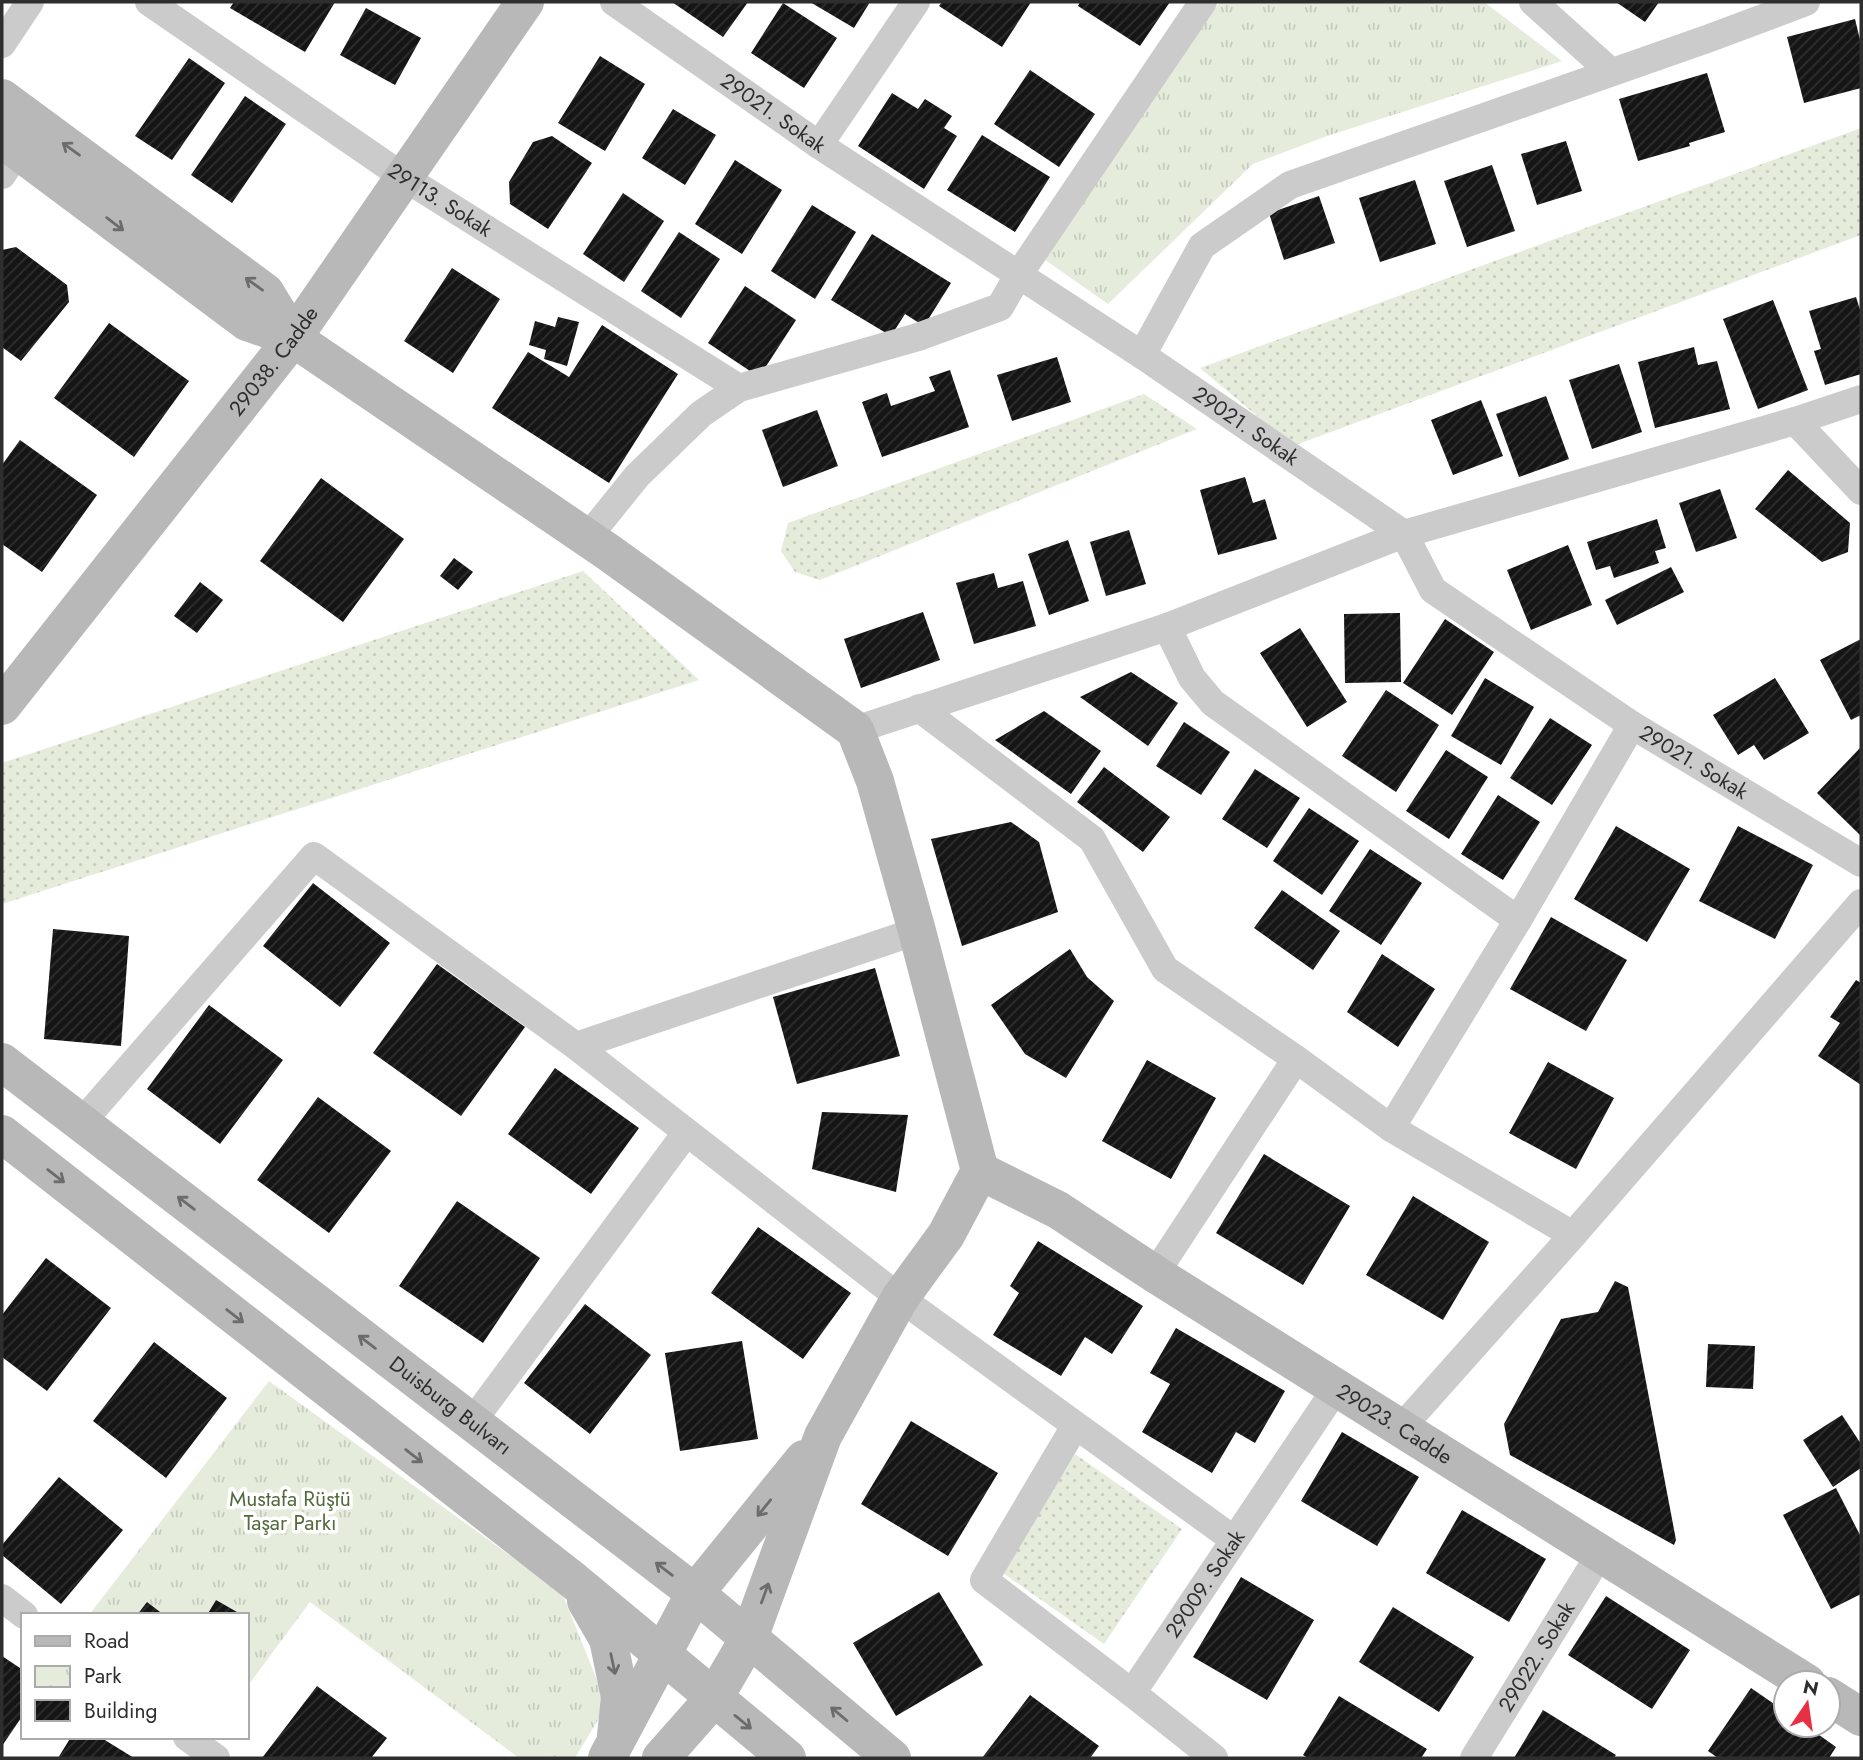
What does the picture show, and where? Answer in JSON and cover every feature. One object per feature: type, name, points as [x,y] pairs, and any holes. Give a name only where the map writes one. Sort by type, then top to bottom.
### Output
[{"type":"street","points":[[2,44],[30,2]]},
{"type":"street","name":"29113. Sokak","points":[[149,2],[405,178],[738,388]]},
{"type":"street","name":"29038. Cadde","points":[[2,706],[293,338],[525,2]]},
{"type":"street","name":"29021. Sokak","points":[[614,2],[819,145],[1142,355],[1404,534],[1433,590],[1632,725],[1861,863]]},
{"type":"street","points":[[819,145],[916,2]]},
{"type":"street","points":[[587,538],[646,467],[701,414],[738,388],[918,337],[1000,307],[1019,274],[1203,2]]},
{"type":"street","points":[[1533,2],[1611,72]]},
{"type":"street","points":[[1142,355],[1202,246],[1290,185],[1806,2]]},
{"type":"street","points":[[2,98],[265,292],[293,338]]},
{"type":"street","points":[[7,155],[247,322],[293,338],[587,538],[855,730],[875,780],[979,1171],[946,1235],[900,1298],[823,1436],[749,1638],[714,1698],[661,1758]]},
{"type":"street","points":[[855,730],[1167,627],[1404,534],[1795,421],[1861,399]]},
{"type":"street","points":[[1795,421],[1861,491]]},
{"type":"street","points":[[1167,627],[1192,678],[1213,704],[1518,920]]},
{"type":"street","points":[[919,708],[1092,839],[1165,969],[1391,1128],[1573,1235]]},
{"type":"street","points":[[1391,1128],[1518,920],[1632,725]]},
{"type":"street","points":[[81,1123],[314,856],[576,1046],[900,1298],[1233,1539]]},
{"type":"street","points":[[1401,1428],[1573,1235],[1861,903]]},
{"type":"street","points":[[576,1046],[917,931]]},
{"type":"street","points":[[1155,1274],[1296,1059]]},
{"type":"street","name":"Duisburg Bulvarı","points":[[2,1062],[695,1593],[891,1758]]},
{"type":"street","points":[[472,1422],[686,1133]]},
{"type":"street","points":[[2,1134],[574,1581],[787,1758]]},
{"type":"street","name":"29023. Cadde","points":[[979,1171],[1058,1210],[1155,1274],[1785,1669]]},
{"type":"street","name":"29009. Sokak","points":[[1132,1693],[1337,1388]]},
{"type":"street","points":[[1075,1426],[984,1580],[1214,1758]]},
{"type":"street","points":[[611,1751],[664,1656],[695,1593],[823,1436]]},
{"type":"street","name":"29022. Sokak","points":[[1474,1758],[1600,1554]]},
{"type":"street","points":[[574,1581],[608,1639],[621,1697],[611,1751]]},
{"type":"street","points":[[2,1598],[21,1613]]},
{"type":"street","points":[[1842,1705],[1861,1717]]},
{"type":"street","points":[[190,1739],[216,1758]]},
{"type":"green space","points":[[1220,2],[1484,2],[1562,61],[1327,136],[1253,164],[1108,304],[1041,257]]},
{"type":"green space","points":[[1861,128],[1861,235],[1293,446],[1200,368]]},
{"type":"green space","points":[[1144,394],[1197,429],[820,580],[795,572],[781,551],[788,523]]},
{"type":"green space","points":[[583,571],[699,680],[2,904],[2,763]]},
{"type":"green space","name":"Mustafa Rüştü Taşar Parkı","points":[[269,1381],[562,1593],[607,1705],[575,1758],[519,1758],[310,1602],[248,1686],[248,1613],[91,1613]]},
{"type":"green space","points":[[1075,1454],[1182,1529],[1104,1644],[1000,1571]]},
{"type":"building","points":[[234,2],[335,2],[305,52],[230,8]]},
{"type":"building","points":[[672,2],[748,2],[723,37]]},
{"type":"building","points":[[810,2],[870,2],[854,28]]},
{"type":"building","points":[[942,2],[1031,2],[1002,47],[939,6]]},
{"type":"building","points":[[1080,2],[1170,2],[1140,46],[1078,6]]},
{"type":"building","points":[[1616,2],[1659,2],[1645,22]]},
{"type":"building","points":[[783,3],[837,38],[804,88],[751,53]]},
{"type":"building","points":[[366,8],[421,38],[395,85],[340,55]]},
{"type":"building","points":[[1855,19],[1861,44],[1861,88],[1804,103],[1787,37]]},
{"type":"building","points":[[600,56],[645,84],[605,151],[558,123]]},
{"type":"building","points":[[189,58],[225,83],[172,160],[135,136]]},
{"type":"building","points":[[1030,70],[1095,114],[1059,167],[994,124]]},
{"type":"building","points":[[1707,73],[1725,132],[1689,143],[1690,146],[1638,161],[1619,99]]},
{"type":"building","points":[[892,93],[918,109],[925,99],[952,116],[944,128],[957,136],[924,189],[858,146]]},
{"type":"building","points":[[245,96],[286,124],[232,203],[191,175]]},
{"type":"building","points":[[673,109],[716,135],[685,185],[642,158]]},
{"type":"building","points":[[982,135],[1050,177],[1015,232],[947,190]]},
{"type":"building","points":[[552,136],[592,163],[548,229],[510,204],[509,182],[533,142]]},
{"type":"building","points":[[1566,141],[1582,191],[1537,205],[1521,154]]},
{"type":"building","points":[[735,160],[782,190],[742,254],[695,224]]},
{"type":"building","points":[[1492,165],[1515,231],[1467,247],[1444,181]]},
{"type":"building","points":[[1415,180],[1436,244],[1380,262],[1359,198]]},
{"type":"building","points":[[623,193],[664,221],[624,282],[583,254]]},
{"type":"building","points":[[1319,196],[1335,243],[1284,260],[1269,213]]},
{"type":"building","points":[[812,205],[856,232],[815,299],[771,271]]},
{"type":"building","points":[[679,232],[720,259],[681,318],[641,291]]},
{"type":"building","points":[[872,234],[951,283],[924,326],[905,314],[891,336],[831,300]]},
{"type":"building","points":[[16,247],[67,285],[69,302],[21,361],[2,347],[2,250]]},
{"type":"building","points":[[452,268],[500,299],[453,373],[404,341]]},
{"type":"building","points":[[745,286],[796,320],[759,377],[708,343]]},
{"type":"building","points":[[1856,297],[1861,313],[1861,374],[1825,385],[1814,351],[1821,349],[1809,311]]},
{"type":"building","points":[[1773,300],[1808,390],[1758,409],[1723,319]]},
{"type":"building","points":[[558,317],[579,322],[567,366],[544,359],[546,350],[529,345],[535,321],[555,327]]},
{"type":"building","points":[[109,323],[189,381],[134,457],[54,398]]},
{"type":"building","points":[[602,325],[678,374],[609,483],[492,408],[528,352],[569,377]]},
{"type":"building","points":[[1694,347],[1698,365],[1717,361],[1730,409],[1655,428],[1638,362]]},
{"type":"building","points":[[1057,357],[1071,402],[1012,421],[997,375]]},
{"type":"building","points":[[1619,364],[1642,432],[1592,449],[1569,380]]},
{"type":"building","points":[[950,370],[969,427],[882,457],[862,402],[887,393],[891,406],[935,391],[929,377]]},
{"type":"building","points":[[1546,396],[1569,459],[1519,477],[1496,414]]},
{"type":"building","points":[[1481,400],[1503,456],[1453,475],[1431,420]]},
{"type":"building","points":[[817,410],[838,466],[783,487],[762,430]]},
{"type":"building","points":[[20,440],[97,495],[42,572],[2,544],[2,465]]},
{"type":"building","points":[[1788,470],[1850,523],[1848,552],[1822,562],[1755,509]]},
{"type":"building","points":[[1245,477],[1253,503],[1265,499],[1277,539],[1218,555],[1200,490]]},
{"type":"building","points":[[321,478],[404,539],[343,622],[260,561]]},
{"type":"building","points":[[1720,489],[1737,538],[1696,552],[1679,503]]},
{"type":"building","points":[[1657,519],[1666,548],[1655,551],[1659,563],[1614,578],[1610,566],[1596,570],[1587,542]]},
{"type":"building","points":[[1129,530],[1146,584],[1106,596],[1090,542]]},
{"type":"building","points":[[1068,540],[1089,601],[1049,615],[1028,554]]},
{"type":"building","points":[[1568,545],[1592,605],[1531,630],[1507,570]]},
{"type":"building","points":[[454,558],[473,572],[458,590],[440,576]]},
{"type":"building","points":[[1671,567],[1684,592],[1617,625],[1605,600]]},
{"type":"building","points":[[994,573],[998,588],[1023,581],[1036,626],[974,644],[956,583]]},
{"type":"building","points":[[200,582],[223,600],[197,633],[174,616]]},
{"type":"building","points":[[923,612],[940,660],[861,688],[844,639]]},
{"type":"building","points":[[1400,613],[1401,682],[1345,683],[1344,614]]},
{"type":"building","points":[[1445,619],[1494,652],[1452,715],[1403,683]]},
{"type":"building","points":[[1300,628],[1347,702],[1307,727],[1260,653]]},
{"type":"building","points":[[1861,639],[1861,715],[1851,720],[1820,660]]},
{"type":"building","points":[[1131,672],[1178,703],[1148,746],[1080,697]]},
{"type":"building","points":[[1485,678],[1534,707],[1501,765],[1451,736]]},
{"type":"building","points":[[1775,678],[1809,733],[1764,760],[1754,745],[1738,755],[1713,715]]},
{"type":"building","points":[[1386,690],[1439,725],[1396,792],[1342,756]]},
{"type":"building","points":[[1044,711],[1101,751],[1071,794],[995,740]]},
{"type":"building","points":[[1550,718],[1592,745],[1552,805],[1510,778]]},
{"type":"building","points":[[1184,722],[1230,752],[1201,795],[1156,766]]},
{"type":"building","points":[[1861,747],[1861,836],[1817,793]]},
{"type":"building","points":[[1446,750],[1488,777],[1449,839],[1406,811]]},
{"type":"building","points":[[1104,767],[1170,817],[1143,852],[1077,802]]},
{"type":"building","points":[[1255,769],[1300,798],[1267,848],[1222,819]]},
{"type":"building","points":[[1498,795],[1540,822],[1503,880],[1461,854]]},
{"type":"building","points":[[1309,808],[1359,841],[1322,895],[1273,861]]},
{"type":"building","points":[[1011,822],[1039,842],[1058,912],[962,946],[931,839]]},
{"type":"building","points":[[1616,826],[1690,869],[1647,942],[1574,899]]},
{"type":"building","points":[[1738,826],[1813,865],[1775,939],[1699,901]]},
{"type":"building","points":[[1370,849],[1422,883],[1381,945],[1329,911]]},
{"type":"building","points":[[313,883],[390,943],[340,1007],[263,946]]},
{"type":"building","points":[[1282,890],[1340,931],[1313,970],[1254,928]]},
{"type":"building","points":[[1551,917],[1627,960],[1586,1031],[1510,989]]},
{"type":"building","points":[[53,929],[129,936],[121,1046],[44,1039]]},
{"type":"building","points":[[1070,949],[1087,977],[1114,1001],[1066,1078],[1025,1054],[991,1005]]},
{"type":"building","points":[[1382,954],[1435,989],[1398,1047],[1347,1012]]},
{"type":"building","points":[[437,964],[525,1027],[461,1116],[373,1053]]},
{"type":"building","points":[[875,968],[900,1056],[797,1084],[773,997]]},
{"type":"building","points":[[1856,980],[1861,983],[1861,1085],[1818,1056],[1840,1023],[1830,1017]]},
{"type":"building","points":[[209,1005],[283,1060],[220,1144],[147,1089]]},
{"type":"building","points":[[1147,1060],[1216,1098],[1171,1179],[1102,1141]]},
{"type":"building","points":[[1548,1062],[1614,1098],[1576,1169],[1509,1133]]},
{"type":"building","points":[[555,1068],[639,1128],[591,1194],[508,1134]]},
{"type":"building","points":[[318,1097],[391,1151],[329,1233],[257,1180]]},
{"type":"building","points":[[822,1112],[908,1115],[896,1192],[812,1169]]},
{"type":"building","points":[[1264,1154],[1350,1206],[1303,1285],[1216,1233]]},
{"type":"building","points":[[1413,1196],[1489,1242],[1443,1320],[1366,1275]]},
{"type":"building","points":[[457,1201],[540,1258],[483,1343],[399,1286]]},
{"type":"building","points":[[758,1227],[851,1293],[803,1359],[711,1293]]},
{"type":"building","points":[[1038,1241],[1143,1306],[1112,1354],[1085,1337],[1061,1376],[993,1335],[1019,1293],[1010,1286]]},
{"type":"building","points":[[46,1258],[111,1308],[47,1391],[2,1357],[2,1315]]},
{"type":"building","points":[[1615,1281],[1628,1287],[1676,1540],[1674,1545],[1510,1455],[1504,1424],[1561,1319],[1598,1312]]},
{"type":"building","points":[[585,1304],[651,1355],[590,1434],[524,1383]]},
{"type":"building","points":[[1176,1328],[1285,1391],[1255,1443],[1236,1432],[1212,1473],[1142,1432],[1170,1384],[1150,1373]]},
{"type":"building","points":[[742,1341],[758,1439],[680,1451],[665,1353]]},
{"type":"building","points":[[154,1342],[227,1398],[166,1478],[93,1421]]},
{"type":"building","points":[[1708,1344],[1755,1346],[1753,1389],[1706,1387]]},
{"type":"building","points":[[1842,1415],[1861,1444],[1861,1468],[1833,1487],[1803,1440]]},
{"type":"building","points":[[911,1421],[998,1473],[948,1556],[861,1504]]},
{"type":"building","points":[[1342,1432],[1419,1477],[1377,1546],[1301,1501]]},
{"type":"building","points":[[59,1477],[123,1530],[61,1604],[2,1555],[2,1545]]},
{"type":"building","points":[[1836,1488],[1861,1537],[1861,1594],[1831,1609],[1783,1515]]},
{"type":"building","points":[[1462,1510],[1546,1559],[1509,1622],[1426,1573]]},
{"type":"building","points":[[1241,1577],[1314,1620],[1267,1700],[1193,1657]]},
{"type":"building","points":[[939,1592],[983,1665],[896,1716],[853,1643]]},
{"type":"building","points":[[1606,1596],[1690,1650],[1652,1709],[1568,1655]]},
{"type":"building","points":[[216,1600],[237,1612],[237,1613],[208,1613]]},
{"type":"building","points":[[147,1602],[161,1613],[139,1613]]},
{"type":"building","points":[[1393,1607],[1474,1657],[1439,1712],[1359,1662]]},
{"type":"building","points":[[2,1656],[21,1669],[21,1718],[2,1746]]},
{"type":"building","points":[[317,1686],[387,1738],[371,1758],[262,1758]]},
{"type":"building","points":[[1751,1688],[1772,1702],[1772,1739],[1825,1739],[1836,1747],[1829,1758],[1718,1758],[1708,1751]]},
{"type":"building","points":[[1030,1695],[1099,1746],[1090,1758],[982,1758]]},
{"type":"building","points":[[1339,1696],[1427,1749],[1421,1758],[1308,1758],[1303,1755]]},
{"type":"building","points":[[1543,1710],[1616,1755],[1614,1758],[1514,1758]]},
{"type":"building","points":[[70,1739],[103,1739],[134,1758],[58,1758]]}]
